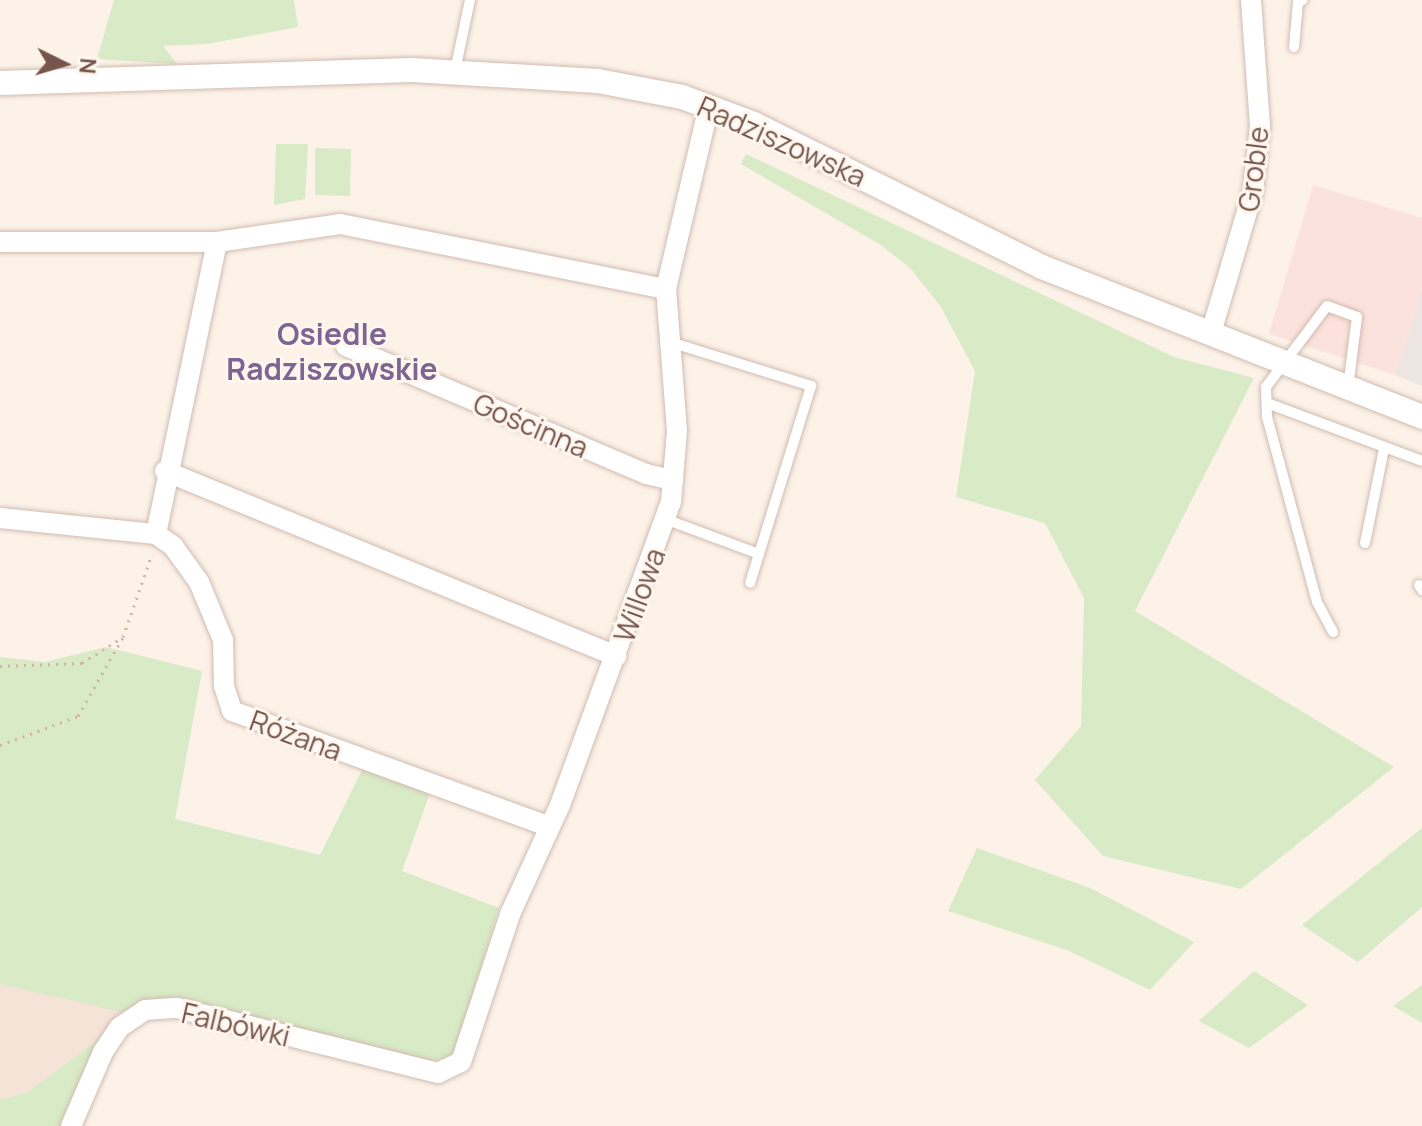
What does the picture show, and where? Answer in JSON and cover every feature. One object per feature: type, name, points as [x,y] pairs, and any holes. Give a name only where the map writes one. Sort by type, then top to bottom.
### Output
[{"type":"street","name":"Groble","points":[[1211,333],[1253,191],[1260,126],[1251,0]]},
{"type":"street","name":"Radziszowska","points":[[0,83],[338,70],[455,73],[598,81],[709,106],[854,172],[999,248],[1422,417]]},
{"type":"street","name":"Willowa","points":[[461,1062],[511,912],[550,827],[617,656],[665,519],[673,480],[677,431],[666,289],[709,106]]},
{"type":"street","points":[[0,242],[217,242],[340,224],[666,289]]},
{"type":"street","points":[[0,518],[156,534],[165,471],[217,242]]},
{"type":"street","name":"Gościnna","points":[[346,346],[646,474],[673,480]]},
{"type":"street","points":[[165,471],[617,656]]},
{"type":"street","points":[[0,529],[78,528]]},
{"type":"street","name":"Różana","points":[[156,534],[173,546],[199,582],[223,640],[224,686],[232,711],[550,827]]},
{"type":"street","name":"Falbówki","points":[[71,1126],[103,1052],[120,1027],[145,1010],[177,1008],[438,1073],[461,1062]]},
{"type":"lane","points":[[455,73],[470,0]]},
{"type":"lane","points":[[1294,47],[1298,2],[1303,0]]},
{"type":"lane","points":[[1333,632],[1317,602],[1267,403],[1266,387],[1281,361],[1327,306],[1357,317],[1348,387]]},
{"type":"lane","points":[[670,342],[811,386],[750,583]]},
{"type":"lane","points":[[1267,403],[1422,461]]},
{"type":"lane","points":[[1365,543],[1384,449]]},
{"type":"lane","points":[[665,519],[759,554]]},
{"type":"path","points":[[0,745],[78,716],[123,637],[148,574],[156,534]]},
{"type":"path","points":[[0,666],[82,663],[123,637]]},
{"type":"shaded area","points":[[1313,185],[1422,218],[1422,289],[1395,375],[1269,334]]},
{"type":"shaded area","points":[[1422,289],[1422,386],[1395,375]]},
{"type":"shaded area","points":[[0,984],[109,1006],[131,1014],[26,1093],[0,1099]]},
{"type":"green space","points":[[114,0],[294,0],[298,27],[207,44],[163,46],[177,64],[97,59]]},
{"type":"green space","points":[[276,144],[308,144],[305,199],[274,205]]},
{"type":"green space","points":[[315,148],[351,149],[350,196],[315,195]]},
{"type":"green space","points":[[746,154],[1174,357],[1254,378],[1135,611],[1394,767],[1241,889],[1103,856],[1035,780],[1081,726],[1084,598],[1045,523],[956,497],[975,371],[941,307],[910,268],[881,245],[741,164]]},
{"type":"green space","points":[[106,647],[202,671],[175,819],[320,855],[363,768],[430,793],[402,871],[499,908],[454,1056],[425,1062],[232,1017],[131,1014],[0,984],[0,657],[45,662]]},
{"type":"green space","points":[[1422,828],[1422,907],[1358,962],[1302,925]]},
{"type":"green space","points":[[977,848],[1090,888],[1194,942],[1150,990],[1067,950],[948,911]]},
{"type":"green space","points":[[1254,971],[1308,1005],[1249,1048],[1199,1021]]},
{"type":"green space","points":[[1422,985],[1422,1023],[1393,1006]]},
{"type":"green space","points":[[109,1031],[66,1126],[0,1126],[0,1099],[26,1093]]},
{"type":"district","name":"Osiedle Radziszowskie","points":[[332,351]]}]
